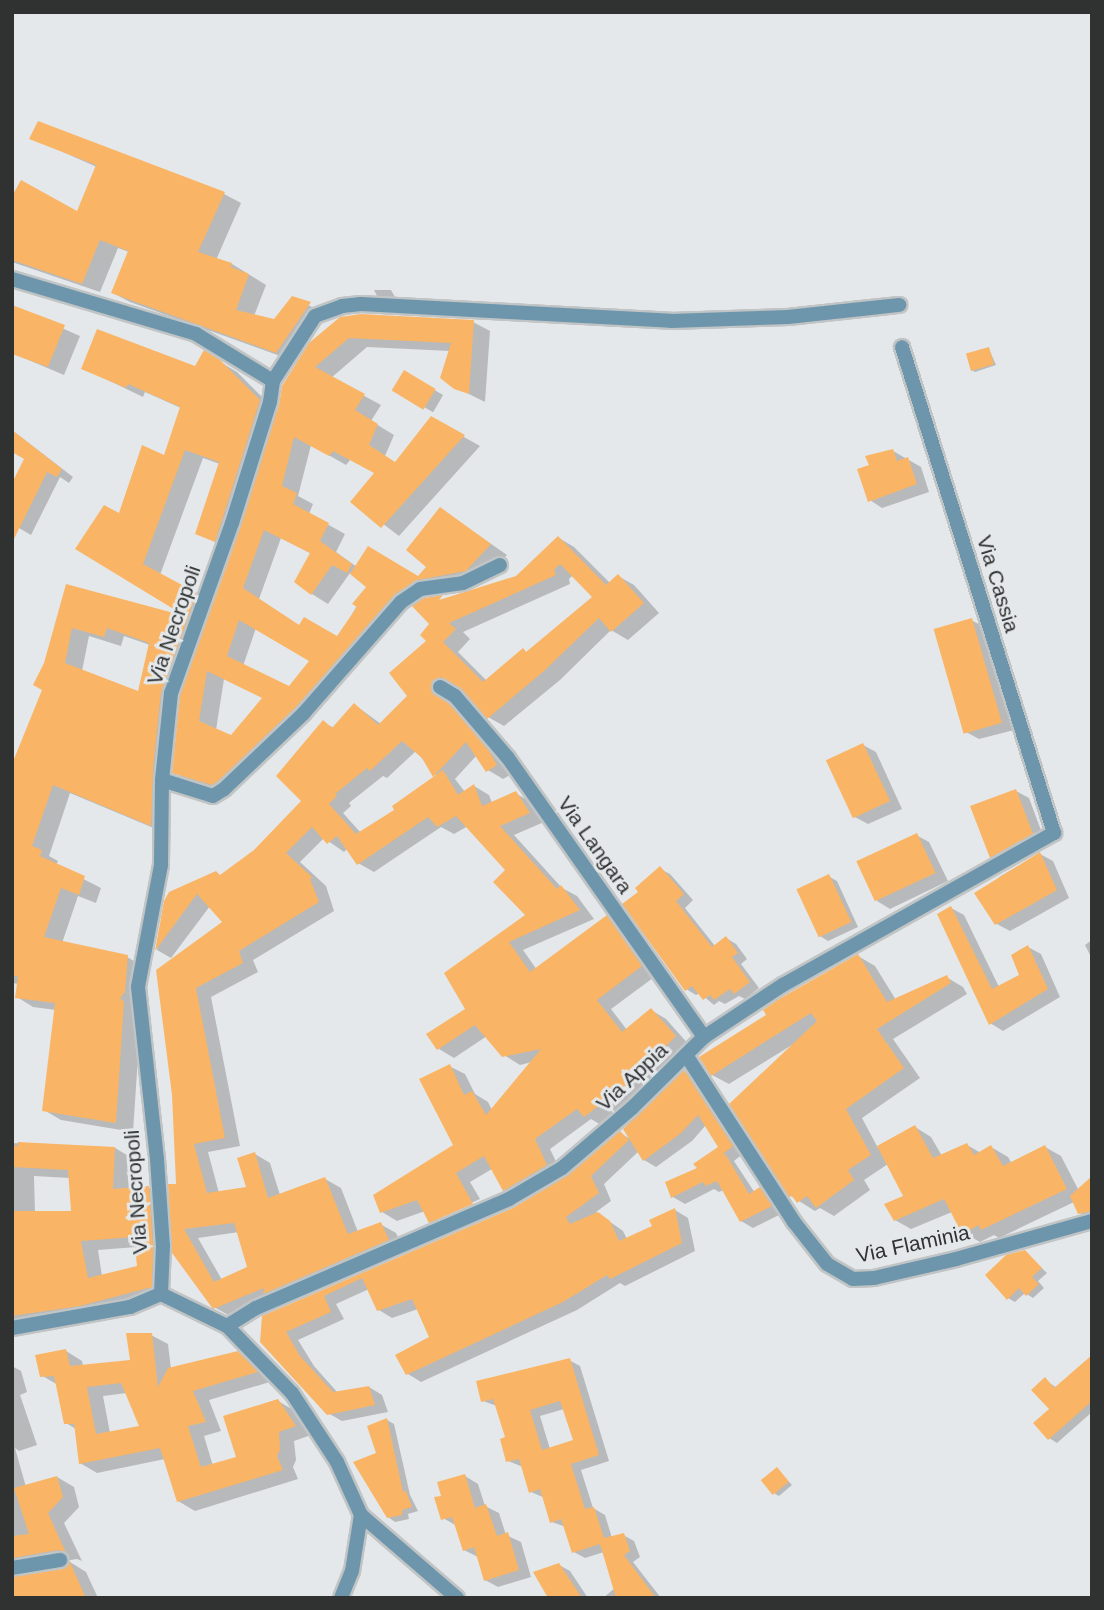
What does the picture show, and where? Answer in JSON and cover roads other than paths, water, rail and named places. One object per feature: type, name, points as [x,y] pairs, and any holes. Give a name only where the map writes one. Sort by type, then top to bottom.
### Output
[{"type":"street","points":[[12,279],[196,334],[273,381],[315,316],[342,306],[361,304],[671,321],[788,317],[899,305]]},
{"type":"street","name":"Via Cassia","points":[[902,347],[1054,833]]},
{"type":"street","name":"Via Necropoli","points":[[161,1294],[163,1246],[157,1159],[138,987],[161,865],[162,780],[170,693],[232,523],[270,402],[273,381]]},
{"type":"street","points":[[162,780],[213,796],[224,789],[303,714],[401,601],[420,589],[463,583],[500,565]]},
{"type":"street","name":"Via Langara","points":[[440,687],[456,696],[508,758],[704,1037]]},
{"type":"street","name":"Via Appia","points":[[227,1326],[256,1308],[485,1210],[552,1174],[632,1108],[704,1037],[783,985],[1054,833]]},
{"type":"street","name":"Via Flaminia","points":[[686,1055],[794,1222],[827,1264],[853,1279],[874,1278],[956,1259],[1092,1221]]},
{"type":"street","points":[[12,1328],[130,1307],[161,1294],[227,1326],[292,1393],[337,1462],[361,1515],[457,1598]]},
{"type":"street","points":[[341,1598],[352,1571],[361,1515]]},
{"type":"street","points":[[12,1568],[60,1560]]}]
